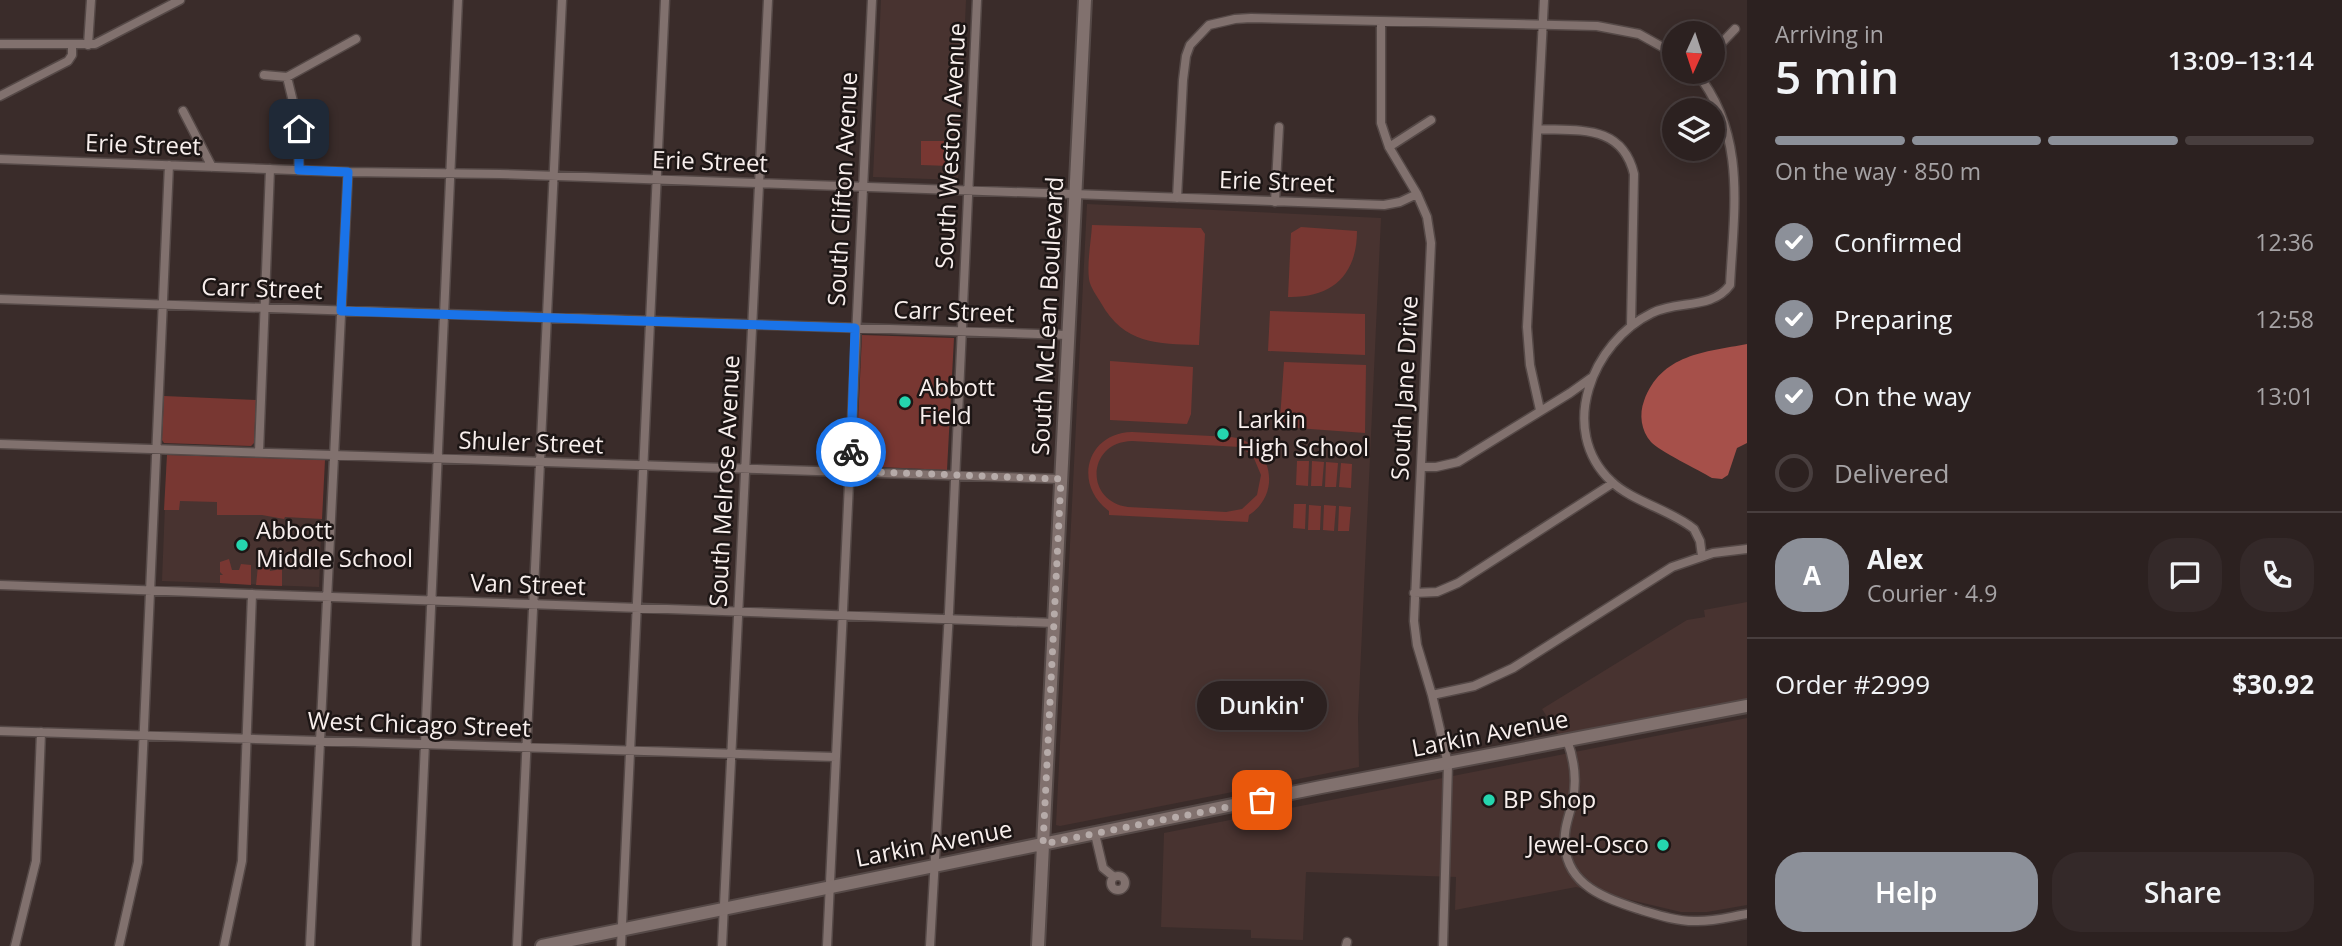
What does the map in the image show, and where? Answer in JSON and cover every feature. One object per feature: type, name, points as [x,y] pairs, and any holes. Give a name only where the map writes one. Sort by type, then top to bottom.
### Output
[{"type":"main road","name":"South McLean Boulevard","points":[[1038,946],[1085,0]]},
{"type":"main road","name":"Larkin Avenue","points":[[542,946],[934,865],[1747,706]]},
{"type":"street","points":[[88,45],[91,0]]},
{"type":"street","points":[[0,44],[88,45],[108,38],[180,0]]},
{"type":"street","points":[[415,946],[458,0]]},
{"type":"street","points":[[517,946],[562,0]]},
{"type":"street","points":[[621,946],[665,0]]},
{"type":"street","name":"South Melrose Avenue","points":[[722,946],[768,0]]},
{"type":"street","name":"South Clifton Avenue","points":[[827,946],[872,0]]},
{"type":"street","name":"South Weston Avenue","points":[[930,946],[977,0]]},
{"type":"street","points":[[1540,410],[1530,365],[1527,327],[1544,0]]},
{"type":"street","points":[[1178,198],[1186,56],[1190,46],[1209,25],[1251,18],[1597,26],[1622,30],[1650,39],[1662,46]]},
{"type":"street","name":"South Jane Drive","points":[[1381,22],[1381,123],[1389,147],[1427,217],[1432,243],[1413,621],[1448,764],[1443,946]]},
{"type":"street","points":[[1726,38],[1735,29]]},
{"type":"street","points":[[264,75],[287,78],[356,39]]},
{"type":"street","points":[[0,96],[68,61],[72,55],[72,45]]},
{"type":"street","points":[[287,78],[298,122],[299,170]]},
{"type":"street","points":[[1702,556],[1697,534],[1688,524],[1613,483],[1596,463],[1586,435],[1584,401],[1591,378],[1605,354],[1630,326],[1653,312],[1717,298],[1730,285],[1735,162],[1723,110],[1706,84]]},
{"type":"street","points":[[183,111],[212,167]]},
{"type":"street","points":[[1389,147],[1431,120]]},
{"type":"street","points":[[1275,202],[1279,127]]},
{"type":"street","points":[[1538,129],[1597,132],[1616,141],[1629,158],[1634,174],[1630,326]]},
{"type":"street","name":"Erie Street","points":[[0,159],[1384,205],[1400,202],[1416,194]]},
{"type":"street","points":[[119,946],[138,862],[169,165]]},
{"type":"street","points":[[259,452],[270,169]]},
{"type":"street","points":[[310,946],[348,172]]},
{"type":"street","name":"Carr Street","points":[[0,299],[1068,335]]},
{"type":"street","points":[[1421,467],[1458,462],[1591,378]]},
{"type":"street","name":"Shuler Street","points":[[0,443],[1061,479]]},
{"type":"street","points":[[1414,593],[1437,592],[1458,583],[1613,483]]},
{"type":"street","points":[[1432,695],[1474,686],[1503,673],[1672,567],[1702,556],[1747,549]]},
{"type":"street","name":"Van Street","points":[[0,585],[1055,623]]},
{"type":"street","points":[[224,946],[242,861],[252,594]]},
{"type":"street","name":"West Chicago Street","points":[[0,731],[836,757]]},
{"type":"street","points":[[15,946],[36,861],[41,732]]},
{"type":"street","points":[[1567,740],[1574,765],[1574,786],[1565,826],[1565,850],[1573,872],[1582,882],[1603,897],[1668,918],[1692,921],[1747,914]]},
{"type":"street","points":[[1095,834],[1103,868],[1114,877]]},
{"type":"shaded area","points":[[881,0],[966,0],[958,180],[873,177]]},
{"type":"shaded area","points":[[921,141],[949,141],[949,166],[921,165]]},
{"type":"shaded area","name":"Larkin High School","points":[[1087,204],[1381,218],[1358,718],[1359,767],[1056,825]]},
{"type":"shaded area","points":[[1092,225],[1201,228],[1205,234],[1199,345],[1169,344],[1143,339],[1120,327],[1110,317],[1089,279]]},
{"type":"shaded area","points":[[1301,227],[1357,231],[1356,247],[1347,272],[1339,281],[1317,293],[1288,297],[1291,233]]},
{"type":"shaded area","points":[[1270,311],[1365,314],[1365,355],[1268,351]]},
{"type":"shaded area","name":"Abbott Field","points":[[862,335],[954,338],[947,470],[856,466]]},
{"type":"shaded area","points":[[1747,344],[1747,443],[1737,448],[1728,475],[1722,479],[1712,478],[1651,442],[1643,428],[1642,406],[1652,385],[1661,373],[1673,364],[1700,353]]},
{"type":"shaded area","points":[[1110,361],[1193,367],[1191,414],[1187,424],[1110,420]]},
{"type":"shaded area","points":[[1284,362],[1366,365],[1365,433],[1283,427],[1280,419]]},
{"type":"shaded area","points":[[164,396],[256,400],[254,443],[251,446],[164,443]]},
{"type":"shaded area","points":[[1132,432],[1231,437],[1245,441],[1256,448],[1264,458],[1269,482],[1266,494],[1260,506],[1249,515],[1248,522],[1109,515],[1109,511],[1091,488],[1088,475],[1095,451],[1104,441]],"holes":[[[1132,441],[1240,447],[1253,456],[1261,475],[1257,495],[1242,509],[1226,512],[1128,507],[1114,502],[1104,494],[1098,484],[1099,461],[1106,451],[1117,444]]]},
{"type":"shaded area","name":"Abbott Middle School","points":[[167,455],[324,461],[319,587],[162,581]]},
{"type":"shaded area","points":[[167,455],[325,460],[322,519],[217,515],[217,502],[180,501],[179,510],[164,510]]},
{"type":"shaded area","points":[[1297,461],[1309,461],[1308,486],[1296,485]]},
{"type":"shaded area","points":[[1312,461],[1324,462],[1322,486],[1311,486]]},
{"type":"shaded area","points":[[1326,462],[1338,463],[1336,487],[1325,487]]},
{"type":"shaded area","points":[[1341,463],[1352,464],[1351,488],[1339,487]]},
{"type":"shaded area","points":[[1294,504],[1306,504],[1305,529],[1293,528]]},
{"type":"shaded area","points":[[1309,505],[1321,506],[1320,530],[1308,530]]},
{"type":"shaded area","points":[[1324,505],[1336,506],[1334,531],[1323,530]]},
{"type":"shaded area","points":[[1339,506],[1351,507],[1349,531],[1338,531]]},
{"type":"shaded area","points":[[229,559],[232,570],[239,570],[241,564],[251,565],[251,585],[220,583],[220,575],[223,575],[220,572],[220,562]]},
{"type":"shaded area","points":[[258,566],[269,566],[270,571],[282,569],[282,586],[256,585]]},
{"type":"shaded area","points":[[1747,602],[1747,704],[1562,740],[1542,709],[1687,620],[1705,617],[1704,610]]},
{"type":"shaded area","points":[[1747,718],[1747,905],[1707,912],[1681,912],[1576,887],[1455,910],[1456,877],[1306,872],[1303,940],[1251,938],[1251,930],[1161,927],[1164,833]]},
{"type":"way so far","points":[[851,452],[850,471],[1061,479],[1043,844],[1262,800]]},
{"type":"place","name":"Abbott Field","points":[[905,402]]},
{"type":"place","name":"Larkin High School","points":[[1223,434]]},
{"type":"place","name":"Abbott Middle School","points":[[242,545]]},
{"type":"place","name":"Dunkin'","points":[[1262,800]]},
{"type":"place","name":"BP Shop","points":[[1489,800]]},
{"type":"place","name":"Jewel-Osco","points":[[1663,845]]},
{"type":"route","points":[[299,129],[299,170],[348,172],[341,311],[855,328],[851,452]]}]
